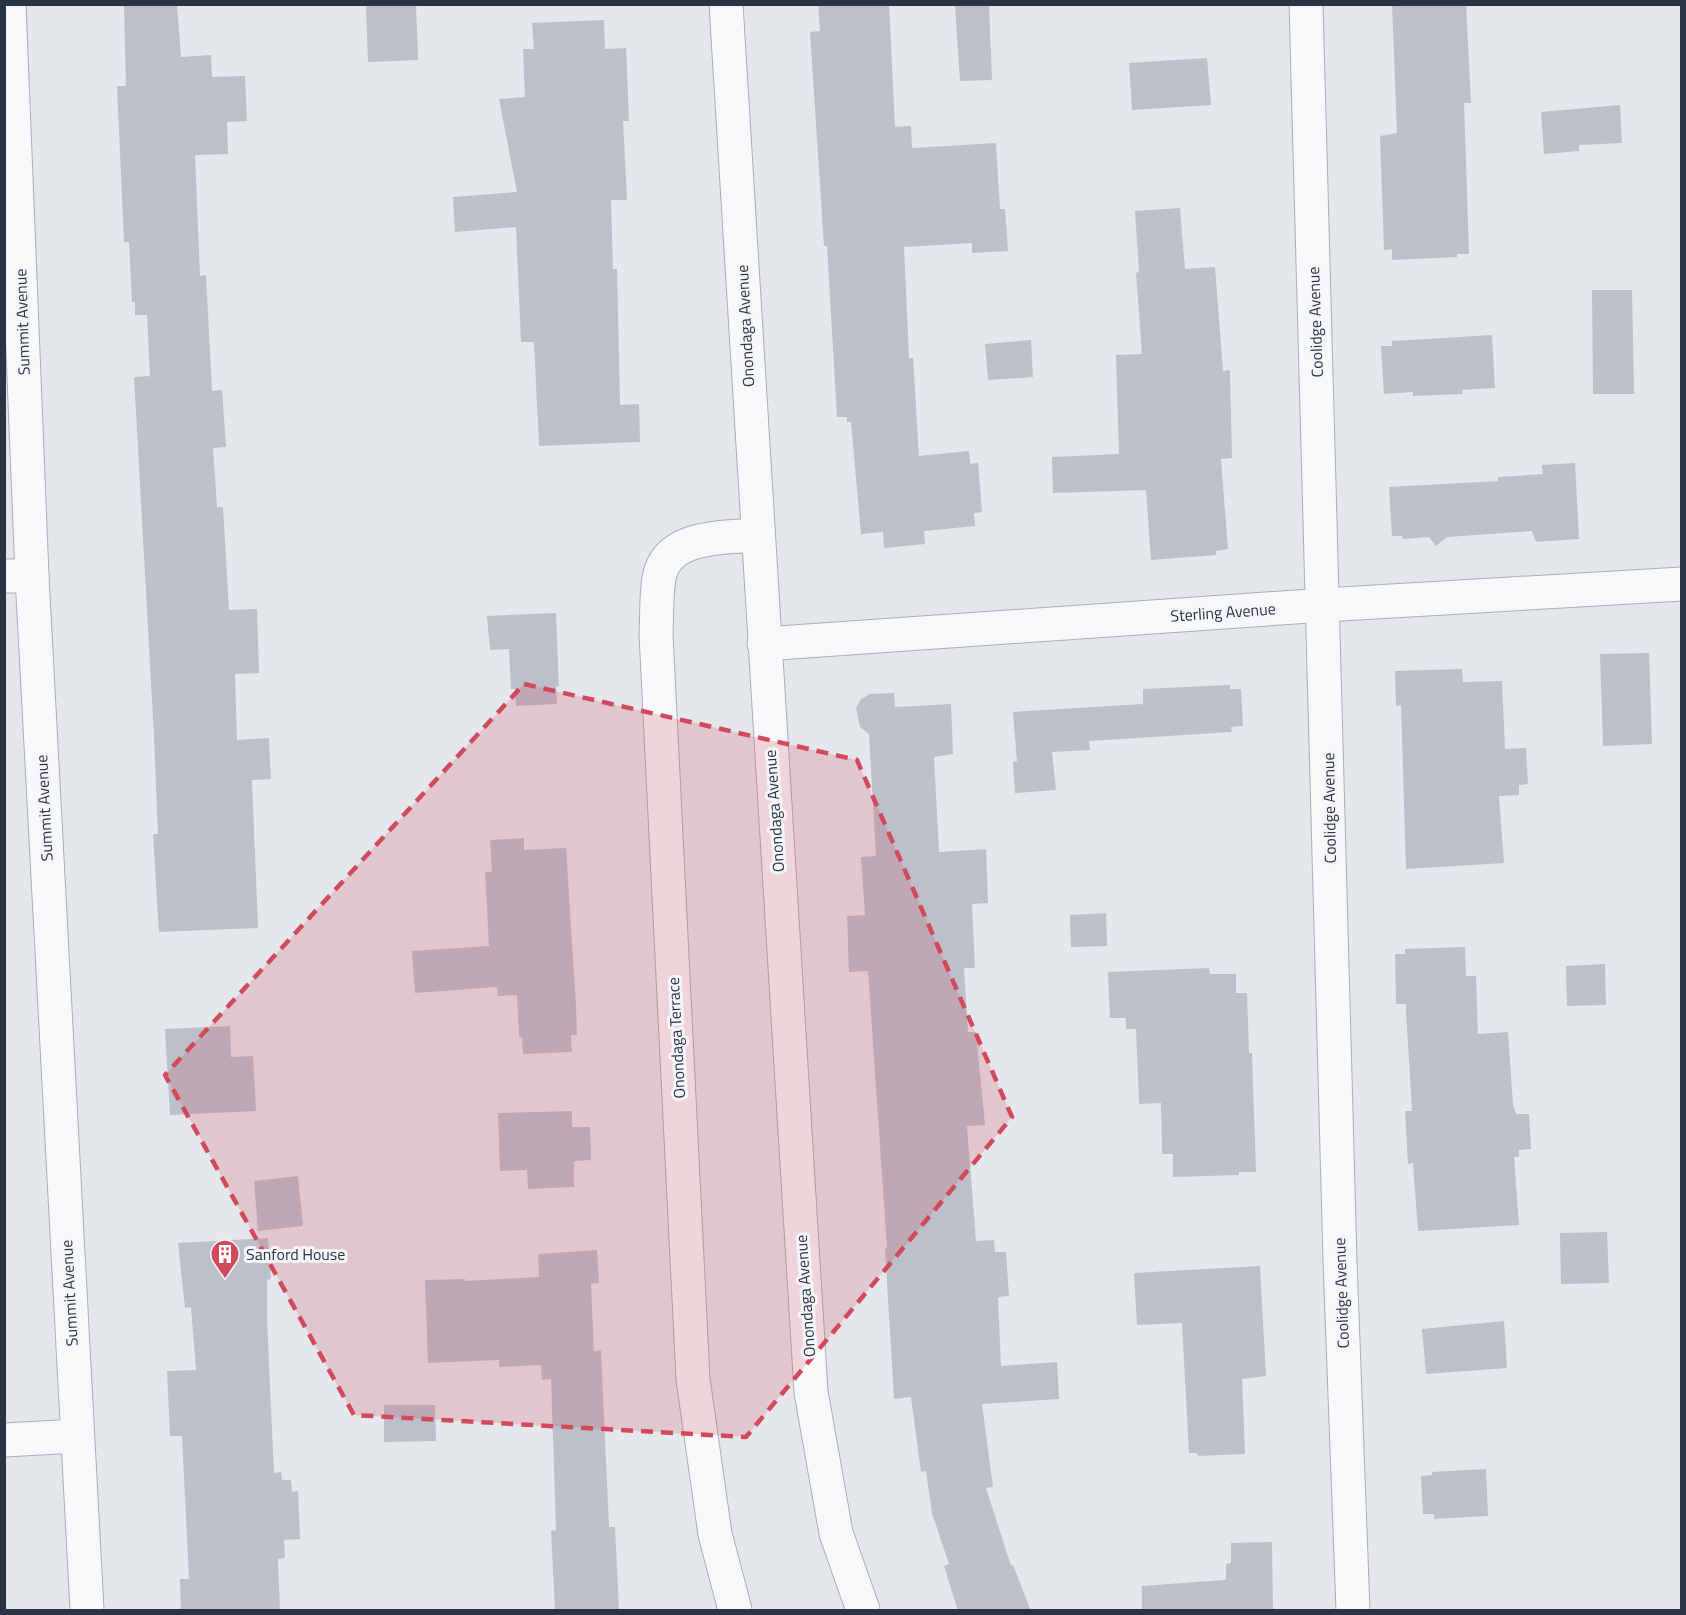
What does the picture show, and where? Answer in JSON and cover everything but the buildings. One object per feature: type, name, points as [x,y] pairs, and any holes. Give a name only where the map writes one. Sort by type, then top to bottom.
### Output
[{"type":"street","name":"Summit Avenue","points":[[9,4],[18,576],[87,1611]]},
{"type":"street","name":"Onondaga Avenue","points":[[726,4],[811,1392],[836,1533],[863,1611]]},
{"type":"street","name":"Coolidge Avenue","points":[[1306,4],[1340,1262],[1353,1611]]},
{"type":"street","name":"Onondaga Terrace","points":[[735,1611],[715,1534],[693,1379],[656,634],[659,576],[671,555],[690,542],[757,535]]},
{"type":"street","name":"Sterling Avenue","points":[[764,644],[1324,605],[1682,584]]},
{"type":"street","points":[[4,1440],[77,1436]]},
{"type":"highlighted area","points":[[524,684],[857,760],[1012,1117],[746,1437],[354,1415],[165,1075]]},
{"type":"place","name":"Sanford House","points":[[225,1280]]}]
